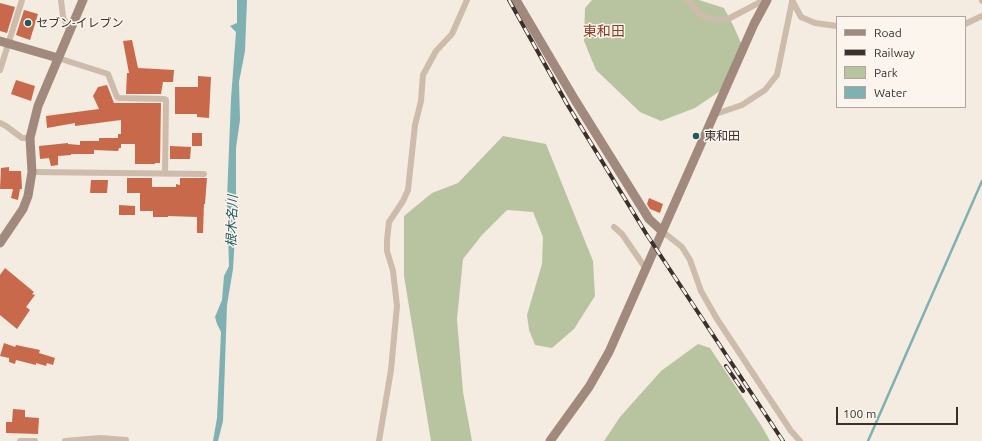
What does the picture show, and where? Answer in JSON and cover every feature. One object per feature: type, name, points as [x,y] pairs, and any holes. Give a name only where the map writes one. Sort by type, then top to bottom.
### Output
[{"type":"street","points":[[0,70],[4,42],[22,0]]},
{"type":"street","points":[[61,0],[63,17],[70,32]]},
{"type":"street","points":[[0,243],[23,209],[30,186],[32,172],[30,138],[38,106],[83,0]]},
{"type":"street","points":[[379,441],[391,370],[397,306],[393,271],[387,251],[389,222],[403,201],[408,190],[415,125],[421,101],[424,75],[436,51],[452,34],[467,0]]},
{"type":"street","points":[[516,0],[575,100],[649,219],[682,247],[690,260],[701,291],[710,306],[800,441]]},
{"type":"street","points":[[688,0],[698,13],[715,20],[730,18],[764,0]]},
{"type":"street","points":[[550,441],[600,369],[616,338],[713,115],[754,24],[767,0]]},
{"type":"street","points":[[713,115],[742,105],[765,90],[777,75],[792,1]]},
{"type":"street","points":[[792,1],[801,17],[815,23],[836,26]]},
{"type":"street","points":[[966,24],[982,16]]},
{"type":"street","points":[[4,42],[108,74],[117,97],[119,98],[166,100],[165,174]]},
{"type":"street","points":[[0,123],[22,138],[30,138]]},
{"type":"street","points":[[32,172],[204,174]]},
{"type":"street","points":[[614,227],[622,234],[646,269]]},
{"type":"street","points":[[65,441],[100,438],[126,440]]},
{"type":"street","points":[[20,441],[35,441]]},
{"type":"green space","points":[[592,0],[699,0],[724,8],[746,54],[720,91],[695,108],[661,121],[640,112],[596,70],[584,41],[585,8]]},
{"type":"green space","points":[[503,136],[546,144],[593,261],[595,296],[574,329],[552,348],[535,345],[529,330],[527,315],[542,264],[543,237],[533,212],[507,210],[482,235],[463,259],[457,319],[463,392],[472,441],[431,441],[404,276],[404,216],[432,193],[458,183]]},
{"type":"green space","points":[[698,344],[710,348],[770,441],[604,441],[620,417],[661,371]]},
{"type":"water","name":"根木名川","points":[[237,0],[247,0],[245,51],[239,82],[240,120],[236,148],[236,219],[233,269],[227,305],[223,421],[218,441],[213,441],[217,418],[221,332],[215,317],[222,300],[224,276],[229,266],[227,204],[225,200],[227,199],[231,99],[236,32],[230,26],[237,23]]},
{"type":"building","points":[[0,3],[15,7],[7,33],[0,31]]},
{"type":"building","points":[[24,10],[38,14],[30,40],[16,35]]},
{"type":"building","points":[[132,40],[138,68],[174,70],[173,82],[163,82],[161,94],[126,94],[127,73],[129,73],[123,41]]},
{"type":"building","points":[[198,76],[211,77],[209,118],[197,117],[197,114],[175,114],[175,87],[198,87]]},
{"type":"building","points":[[16,80],[35,86],[31,101],[11,94]]},
{"type":"building","points":[[107,85],[114,103],[161,103],[160,163],[135,164],[135,144],[121,144],[121,148],[119,148],[118,151],[94,150],[94,154],[71,154],[58,156],[58,165],[51,166],[49,158],[40,159],[39,146],[68,143],[80,145],[80,141],[99,141],[99,138],[118,138],[118,134],[121,134],[121,120],[75,126],[75,123],[47,128],[46,116],[99,109],[93,96],[98,87]]},
{"type":"building","points":[[192,133],[202,133],[202,146],[192,146]]},
{"type":"building","points":[[170,146],[191,147],[190,159],[170,159]]},
{"type":"building","points":[[9,167],[9,171],[21,171],[22,189],[20,189],[18,200],[11,198],[13,189],[0,189],[1,168]]},
{"type":"building","points":[[127,178],[152,178],[152,187],[176,187],[176,184],[180,185],[180,178],[207,178],[203,233],[197,233],[197,217],[153,217],[153,211],[140,211],[140,193],[127,193]]},
{"type":"building","points":[[91,180],[108,180],[107,193],[90,193]]},
{"type":"building","points":[[649,198],[663,204],[660,213],[650,209],[647,204]]},
{"type":"building","points":[[119,205],[135,206],[135,215],[119,215]]},
{"type":"building","points":[[5,268],[34,292],[32,294],[35,295],[26,307],[30,310],[17,329],[0,315],[0,275]]},
{"type":"building","points":[[4,343],[15,347],[16,345],[40,350],[39,353],[55,358],[53,365],[47,363],[46,366],[36,363],[36,365],[16,360],[15,364],[9,362],[9,358],[0,356]]},
{"type":"building","points":[[13,409],[25,410],[25,417],[39,418],[38,434],[6,433],[6,422],[12,422]]},
{"type":"waterway","points":[[868,441],[982,181]]},
{"type":"railway","points":[[509,0],[567,104],[647,235],[783,441]]},
{"type":"railway","points":[[726,366],[743,391]]},
{"type":"place","name":"セブン-イレブン","points":[[28,23]]},
{"type":"place","name":"東和田","points":[[696,136]]},
{"type":"district","name":"東和田","points":[[604,31]]}]
